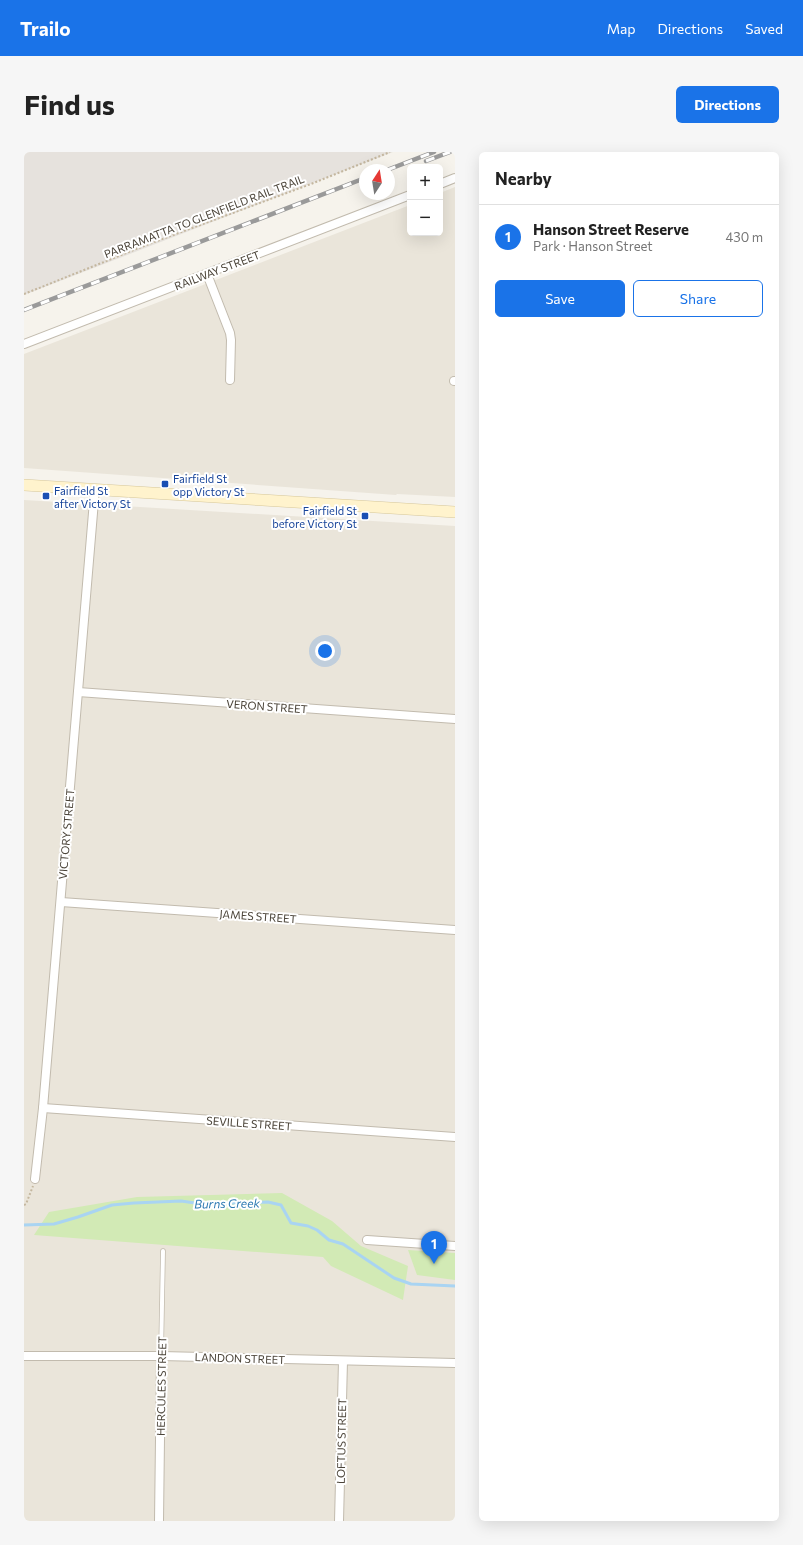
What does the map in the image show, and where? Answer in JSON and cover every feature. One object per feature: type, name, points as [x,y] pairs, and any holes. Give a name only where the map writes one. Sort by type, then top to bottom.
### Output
[{"type":"main road","points":[[24,485],[455,512]]},
{"type":"street","points":[[443,183],[455,178]]},
{"type":"street","name":"RAILWAY STREET","points":[[24,344],[407,196]]},
{"type":"street","points":[[207,274],[230,333],[230,380]]},
{"type":"street","name":"VICTORY STREET","points":[[35,1179],[43,1108],[61,902],[95,489]]},
{"type":"street","name":"VERON STREET","points":[[78,692],[455,719]]},
{"type":"street","name":"JAMES STREET","points":[[61,902],[455,930]]},
{"type":"street","name":"SEVILLE STREET","points":[[43,1108],[455,1137]]},
{"type":"street","points":[[367,1240],[455,1246]]},
{"type":"street","name":"LANDON STREET","points":[[24,1356],[161,1356],[455,1363]]},
{"type":"street","name":"HERCULES STREET","points":[[159,1521],[161,1356]]},
{"type":"street","name":"LOFTUS STREET","points":[[339,1521],[343,1361]]},
{"type":"lane","name":"HERCULES STREET","points":[[161,1356],[163,1251]]},
{"type":"path","name":"PARRAMATTA TO GLENFIELD RAIL TRAIL","points":[[24,294],[149,244],[311,184],[390,152]]},
{"type":"path","points":[[24,1205],[32,1192],[35,1179]]},
{"type":"shaded area","points":[[24,152],[393,152],[359,164],[24,295]]},
{"type":"shaded area","points":[[455,187],[455,497],[396,495],[24,468],[24,354],[407,206],[407,236],[443,236],[443,192]]},
{"type":"shaded area","points":[[24,500],[455,526],[455,1521],[24,1521]]},
{"type":"green space","points":[[282,1193],[332,1221],[361,1246],[408,1266],[403,1300],[331,1266],[323,1257],[34,1235],[49,1212],[137,1197]]},
{"type":"green space","points":[[408,1250],[455,1253],[455,1280],[417,1275]]},
{"type":"waterway","name":"Burns Creek","points":[[24,1225],[54,1224],[112,1205],[181,1201],[202,1204],[268,1202],[281,1205],[291,1223],[308,1226],[317,1230],[329,1240],[343,1244],[394,1278],[411,1284],[455,1286]]},
{"type":"railway","points":[[395,167],[434,152]]},
{"type":"railway","points":[[426,161],[450,152]]},
{"type":"railway","points":[[24,310],[359,180]]},
{"type":"place","name":"Fairfield St opp Victory St","points":[[165,484]]},
{"type":"place","name":"Fairfield St after Victory St","points":[[46,496]]},
{"type":"place","name":"Fairfield St before Victory St","points":[[365,516]]},
{"type":"place","name":"Hanson Street Reserve","points":[[434,1264]]}]
